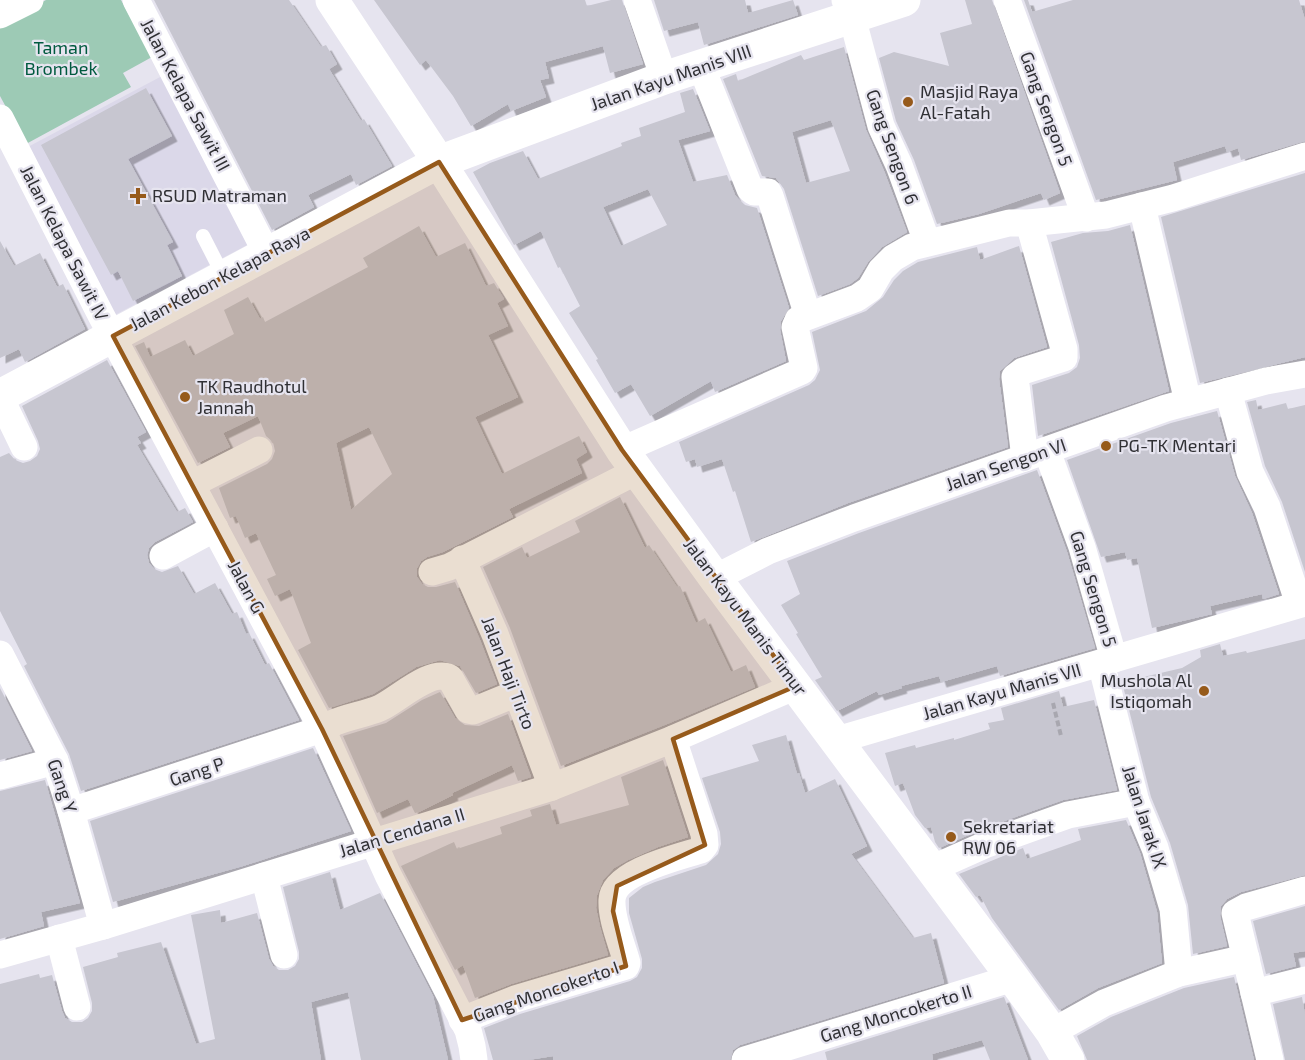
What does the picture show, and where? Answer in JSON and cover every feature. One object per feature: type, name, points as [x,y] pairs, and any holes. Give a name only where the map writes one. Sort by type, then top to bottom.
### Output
[{"type":"street","points":[[0,15],[30,0]]},
{"type":"street","name":"Jalan Kelapa Sawit III","points":[[135,0],[267,254]]},
{"type":"street","name":"Jalan Kayu Manis Timur","points":[[332,0],[630,460],[734,568],[796,686],[1052,1032],[1068,1060]]},
{"type":"street","points":[[637,0],[664,78]]},
{"type":"street","name":"Jalan Kayu Manis VIII","points":[[439,162],[701,66],[848,8],[904,0]]},
{"type":"street","name":"Gang Sengon 5","points":[[1007,0],[1086,218]]},
{"type":"street","name":"Gang Sengon 6","points":[[848,8],[881,126],[927,242]]},
{"type":"street","points":[[701,66],[750,189],[753,192],[766,192],[771,196],[808,316]]},
{"type":"street","name":"Jalan Kelapa Sawit IV","points":[[0,118],[113,336]]},
{"type":"street","points":[[432,572],[462,559],[630,460],[802,371],[804,368],[795,327],[798,320],[857,298],[870,289],[881,270],[893,258],[912,247],[1009,223],[1086,218],[1142,206],[1305,156]]},
{"type":"street","name":"Jalan Kebon Kelapa Raya","points":[[0,397],[439,162]]},
{"type":"street","points":[[1142,206],[1188,402]]},
{"type":"street","name":"Gang Sengon 5","points":[[1029,223],[1064,349],[1064,358],[1023,371],[1015,377],[1036,454],[1082,547],[1107,661]]},
{"type":"street","name":"Jalan G","points":[[113,336],[215,528],[326,727],[373,842],[462,1020],[472,1046],[474,1060]]},
{"type":"street","name":"Jalan Sengon VI","points":[[734,568],[854,518],[1188,402],[1305,374]]},
{"type":"street","points":[[1228,391],[1250,472],[1267,507],[1302,604]]},
{"type":"street","points":[[0,397],[24,447]]},
{"type":"street","points":[[192,484],[259,450]]},
{"type":"street","points":[[163,556],[215,528]]},
{"type":"street","name":"Jalan Haji Tirto","points":[[462,559],[495,634],[552,787]]},
{"type":"street","name":"Jalan Kayu Manis VII","points":[[837,740],[1302,604]]},
{"type":"street","name":"Gang Y","points":[[0,654],[54,761],[103,926]]},
{"type":"street","name":"Jalan Jarak IX","points":[[1107,661],[1136,802],[1155,848],[1173,909],[1179,973]]},
{"type":"street","points":[[326,727],[347,717],[379,709],[429,679],[446,676],[450,678],[468,710],[473,711],[517,693]]},
{"type":"street","name":"Jalan Cendana II","points":[[0,955],[103,926],[552,787],[673,739],[796,686]]},
{"type":"street","name":"Gang P","points":[[71,812],[326,727]]},
{"type":"street","name":"Gang Moncokerto I","points":[[462,1020],[515,999],[626,966],[613,911],[612,897],[617,886],[629,877],[658,863],[701,850],[705,845],[704,834],[673,739]]},
{"type":"street","points":[[0,776],[54,761]]},
{"type":"street","points":[[931,869],[987,844],[1068,815],[1136,802]]},
{"type":"street","points":[[264,876],[284,955]]},
{"type":"street","points":[[1270,1060],[1235,913],[1246,907],[1305,890]]},
{"type":"street","points":[[59,939],[77,1007]]},
{"type":"street","points":[[1052,1032],[1104,1003],[1179,973],[1246,958]]},
{"type":"street","name":"Gang Moncokerto II","points":[[745,1060],[1012,978]]},
{"type":"street","points":[[1254,993],[1305,980]]},
{"type":"lane","points":[[203,236],[224,277]]},
{"type":"path","points":[[1047,679],[1061,736]]},
{"type":"highlighted area","points":[[439,162],[622,450],[796,686],[673,739],[705,845],[617,886],[613,911],[626,966],[462,1020],[322,729],[113,336]]},
{"type":"shaded area","name":"RSUD Matraman","points":[[162,76],[251,243],[113,316],[24,149]]},
{"type":"green space","name":"Taman Brombek","points":[[46,0],[121,0],[152,57],[123,73],[131,87],[26,144],[0,96],[0,25]]},
{"type":"building","points":[[154,0],[289,0],[321,47],[326,45],[337,64],[329,69],[361,121],[364,119],[392,166],[356,185],[351,174],[308,195],[314,207],[272,230]]},
{"type":"building","points":[[374,0],[585,0],[587,6],[611,0],[622,0],[643,64],[610,73],[603,46],[545,62],[549,78],[540,80],[546,97],[511,111],[508,104],[471,126],[453,96],[426,60],[420,65]]},
{"type":"building","points":[[654,0],[745,0],[748,13],[793,0],[798,15],[704,45],[698,22],[664,31]]},
{"type":"building","points":[[965,0],[992,0],[1060,193],[1044,200],[1041,193],[979,214],[937,224],[914,160],[896,121],[879,58],[894,52],[949,66],[940,33],[972,24]]},
{"type":"building","points":[[1024,0],[1028,0],[1032,12],[1073,0],[1299,0],[1305,20],[1305,141],[1241,160],[1238,148],[1227,152],[1225,146],[1173,162],[1177,180],[1096,200]]},
{"type":"building","points":[[844,47],[866,130],[907,232],[882,247],[868,262],[858,278],[850,284],[818,296],[784,189],[776,178],[762,176],[723,79],[736,74],[738,81],[801,55],[804,60]],"holes":[[[831,120],[850,171],[806,183],[792,132]]]},
{"type":"building","points":[[146,88],[172,136],[128,159],[173,242],[167,245],[182,276],[133,301],[118,271],[111,275],[41,145]]},
{"type":"building","points":[[693,89],[710,131],[678,140],[693,182],[727,175],[740,201],[757,208],[789,308],[781,321],[780,330],[786,361],[715,392],[711,381],[650,416],[631,384],[615,393],[596,360],[598,359],[569,313],[580,306],[560,267],[558,268],[541,231],[514,245],[473,172],[523,151],[538,179],[622,146],[621,143],[641,136],[639,128],[685,112],[680,93]],"holes":[[[648,189],[667,225],[621,246],[603,207]]]},
{"type":"building","points":[[1305,173],[1305,357],[1200,383],[1161,217]]},
{"type":"building","points":[[1130,225],[1169,391],[1038,436],[1032,385],[1069,373],[1077,367],[1080,358],[1079,345],[1051,242],[1083,233],[1108,231]]},
{"type":"building","points":[[419,226],[436,257],[465,243],[486,286],[494,283],[504,299],[497,303],[508,326],[488,335],[518,397],[475,417],[502,474],[579,436],[587,452],[576,459],[582,473],[509,509],[513,517],[443,552],[427,557],[417,568],[417,577],[422,584],[428,587],[455,582],[497,684],[476,693],[460,666],[440,660],[416,667],[373,694],[329,708],[298,650],[311,643],[290,589],[275,596],[267,579],[276,575],[256,533],[245,538],[236,516],[230,518],[219,488],[267,464],[275,451],[273,442],[266,436],[258,416],[223,433],[230,447],[198,463],[135,346],[144,342],[150,357],[185,340],[193,356],[234,334],[224,310],[248,297],[260,319],[263,317],[265,322],[368,267],[363,258]],"holes":[[[369,427],[392,474],[351,510],[336,443]]]},
{"type":"building","points":[[0,241],[14,266],[40,253],[57,287],[63,284],[85,329],[25,362],[19,349],[0,358]]},
{"type":"building","points":[[1019,246],[1047,347],[1014,358],[1000,371],[999,379],[1008,447],[848,503],[751,542],[722,459],[697,467],[695,459],[686,462],[679,442],[809,385],[815,380],[820,370],[812,332],[866,311],[883,297],[903,271],[918,262],[977,247],[980,260]]},
{"type":"building","points":[[107,360],[146,432],[137,437],[141,443],[137,445],[177,512],[185,508],[193,522],[155,542],[149,548],[147,555],[149,563],[154,569],[162,572],[178,566],[194,594],[215,583],[232,614],[237,612],[246,634],[249,633],[265,665],[269,663],[299,720],[81,791],[69,754],[24,666],[27,664],[0,611],[0,457],[9,453],[15,460],[23,463],[37,456],[40,449],[38,441],[22,406]]},
{"type":"building","points":[[1256,400],[1258,410],[1286,403],[1288,409],[1305,405],[1305,572],[1282,502],[1265,466],[1247,402]]},
{"type":"building","points":[[1217,411],[1235,476],[1252,513],[1279,594],[1263,599],[1262,594],[1210,606],[1212,614],[1152,628],[1137,558],[1127,560],[1125,552],[1101,557],[1067,460],[1171,423]]},
{"type":"building","points":[[1037,470],[1067,552],[1095,648],[1000,676],[997,666],[941,682],[939,676],[901,686],[902,688],[879,695],[877,691],[837,711],[815,680],[822,677],[781,605],[800,594],[787,561]]},
{"type":"building","points":[[620,497],[645,548],[649,545],[677,587],[680,586],[696,623],[705,618],[731,672],[746,665],[755,687],[561,766],[510,628],[483,567],[522,547],[527,558],[580,532],[575,521]]},
{"type":"building","points":[[1305,639],[1305,875],[1241,892],[1227,899],[1221,906],[1220,916],[1227,946],[1193,954],[1188,905],[1170,843],[1151,797],[1122,682],[1182,668],[1201,657],[1200,650],[1220,644],[1223,656],[1246,651],[1247,653]]},
{"type":"building","points":[[0,688],[32,751],[0,760]]},
{"type":"building","points":[[1059,691],[1063,707],[1094,700],[1117,790],[1063,800],[982,829],[939,848],[931,827],[925,828],[915,815],[903,783],[895,786],[885,753],[915,745],[916,748],[954,738],[954,740],[990,729],[988,723],[1004,720],[1001,708]]},
{"type":"building","points":[[440,692],[455,718],[465,725],[479,726],[508,714],[531,777],[518,781],[512,765],[452,793],[453,795],[419,812],[415,813],[408,799],[377,813],[343,736],[386,723],[422,700]]},
{"type":"building","points":[[786,735],[805,793],[835,779],[867,846],[851,854],[913,938],[931,933],[944,983],[740,1045],[733,1050],[730,1060],[553,1060],[553,1056],[528,1060],[493,1060],[484,1028],[520,1014],[637,977],[642,968],[642,959],[629,913],[629,898],[643,887],[706,865],[718,854],[721,844],[720,832],[702,778],[759,761],[752,745]]},
{"type":"building","points":[[313,748],[351,831],[243,866],[113,902],[90,821]]},
{"type":"building","points":[[663,760],[688,837],[628,860],[614,868],[603,880],[597,895],[596,908],[608,955],[511,984],[475,998],[463,965],[455,970],[401,866],[454,842],[457,849],[502,834],[500,827],[532,816],[530,810],[550,804],[556,825],[629,805],[621,777]]},
{"type":"building","points":[[45,780],[80,903],[41,912],[44,926],[0,939],[0,791]]},
{"type":"building","points":[[1126,820],[1140,853],[1157,912],[1162,963],[1098,988],[1059,1010],[992,918],[980,895],[976,897],[959,874],[1023,848],[1027,859],[1081,840],[1078,829]]},
{"type":"building","points":[[330,872],[340,910],[380,893],[433,996],[448,1060],[361,1060],[348,992],[311,1002],[321,1060],[0,1060],[0,984],[39,974],[40,978],[52,975],[65,1018],[72,1022],[82,1022],[92,1011],[83,967],[118,957],[117,953],[161,942],[196,1044],[215,1039],[191,915],[220,910],[221,923],[257,913],[269,959],[279,970],[288,970],[295,966],[299,959],[299,952],[283,887]]},
{"type":"building","points":[[1305,906],[1305,951],[1293,953],[1296,966],[1266,974],[1253,921]]},
{"type":"building","points":[[1234,977],[1254,1060],[1087,1060],[1077,1036],[1111,1017],[1184,988]]},
{"type":"building","points":[[1004,997],[1028,1060],[990,1060],[982,1040],[932,1054],[933,1060],[827,1060],[825,1052]]},
{"type":"building","points":[[1302,997],[1305,1015],[1305,1060],[1285,1060],[1273,1004]]},
{"type":"place","name":"Masjid Raya Al-Fatah","points":[[908,102]]},
{"type":"place","name":"RSUD Matraman","points":[[138,196]]},
{"type":"place","name":"TK Raudhotul Jannah","points":[[185,397]]},
{"type":"place","name":"PG-TK Mentari","points":[[1106,446]]},
{"type":"place","name":"Mushola Al Istiqomah","points":[[1204,691]]},
{"type":"place","name":"Sekretariat RW 06","points":[[951,837]]}]
